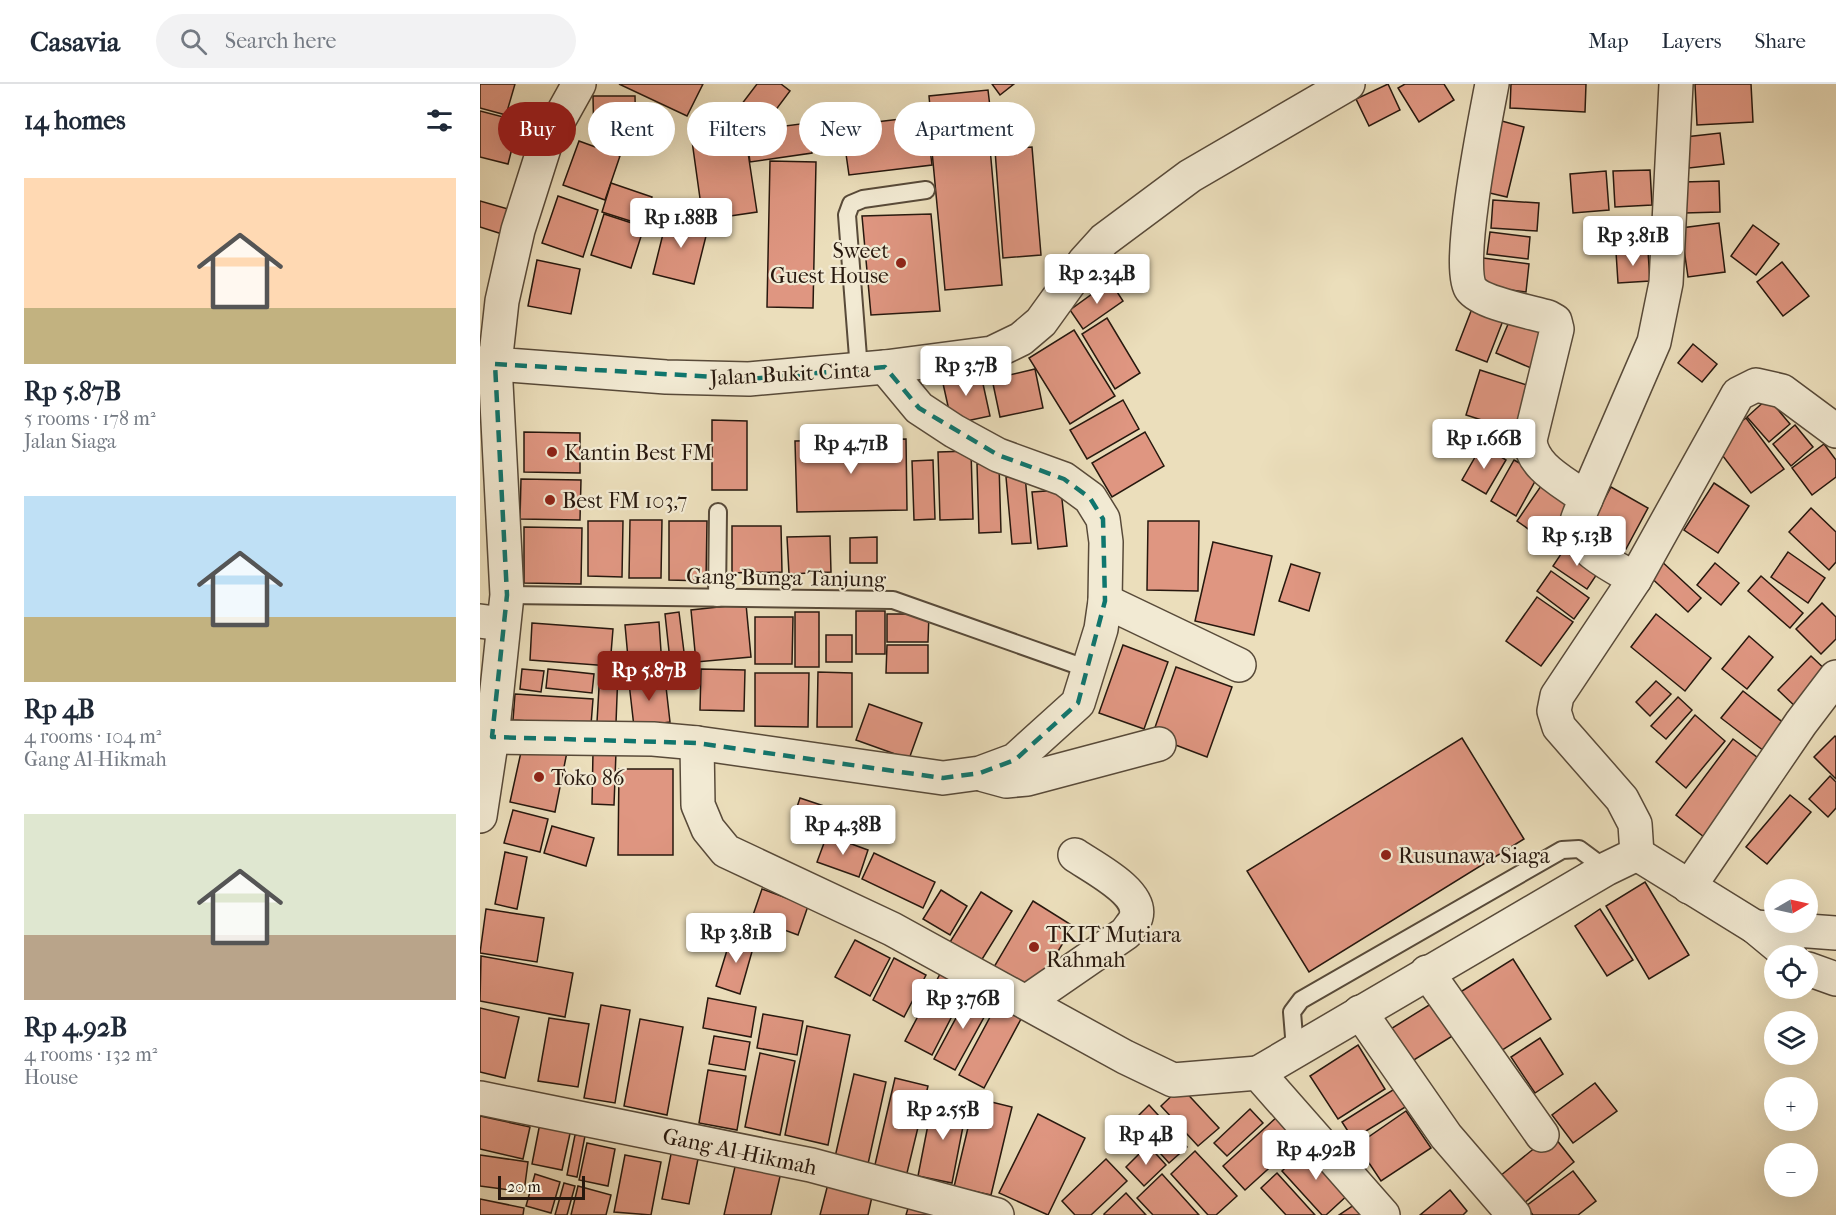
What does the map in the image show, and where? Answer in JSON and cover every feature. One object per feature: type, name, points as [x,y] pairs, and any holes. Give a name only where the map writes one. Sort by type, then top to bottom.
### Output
[{"type":"street","points":[[480,816],[492,737],[497,613],[488,364],[518,230],[545,145],[579,84]]},
{"type":"street","name":"Jalan Bukit Cinta","points":[[488,364],[666,377],[749,379],[872,369],[992,353],[1021,339],[1041,322],[1085,261],[1104,240],[1190,176],[1348,84]]},
{"type":"street","points":[[1492,84],[1472,188],[1467,273],[1469,288],[1479,297],[1556,321],[1557,328],[1530,440],[1531,453],[1538,462],[1586,499]]},
{"type":"street","points":[[1635,579],[1583,545],[1577,536],[1576,525],[1654,342],[1666,283],[1676,84]]},
{"type":"street","points":[[492,737],[653,739],[697,743],[943,778],[980,773],[1015,760],[1061,720],[1078,703],[1101,629],[1105,602],[1106,542],[1103,519],[1090,498],[1064,479],[998,455],[954,431],[919,408],[872,369]]},
{"type":"street","points":[[1637,854],[1635,824],[1622,799],[1559,727],[1554,711],[1557,696],[1635,579],[1738,394],[1756,386],[1782,391],[1835,427]]},
{"type":"street","points":[[1105,602],[1239,665]]},
{"type":"street","points":[[1689,887],[1801,723],[1836,677]]},
{"type":"street","points":[[697,743],[698,805],[708,829],[726,851],[892,929],[1125,1057],[1173,1080],[1258,1073],[1427,972],[1606,869],[1637,854]]},
{"type":"street","points":[[980,773],[1006,781],[1027,779],[1159,744]]},
{"type":"street","points":[[1637,854],[1755,927],[1777,945]]},
{"type":"street","points":[[1026,1002],[1126,933],[1136,917],[1135,904],[1129,892],[1075,855]]},
{"type":"street","points":[[1755,927],[1836,933]]},
{"type":"street","points":[[1427,972],[1542,1135]]},
{"type":"street","points":[[1818,973],[1836,979]]},
{"type":"street","points":[[1360,1012],[1446,1136],[1514,1215]]},
{"type":"street","points":[[1258,1073],[1383,1215]]},
{"type":"street","name":"Gang Al-Hikmah","points":[[480,1098],[811,1165],[995,1214]]},
{"type":"lane","points":[[872,369],[847,215],[851,204],[862,199],[927,190]]},
{"type":"lane","points":[[717,598],[718,512]]},
{"type":"lane","name":"Gang Bunga Tanjung","points":[[497,613],[717,598],[893,600],[1088,669]]},
{"type":"lane","points":[[1295,1049],[1292,1012],[1301,1000],[1311,994],[1562,850],[1579,849],[1606,869]]},
{"type":"highlighted area","points":[[495,364],[749,379],[885,367],[919,408],[998,455],[1064,479],[1090,498],[1103,519],[1105,601],[1078,703],[1015,760],[980,773],[943,778],[697,743],[492,737],[507,595]]},
{"type":"building","points":[[480,84],[515,84],[510,102],[498,102],[498,113],[480,108]]},
{"type":"building","points":[[619,84],[703,84],[694,102],[687,102],[687,116],[675,110],[675,102],[657,102]]},
{"type":"building","points":[[757,84],[781,84],[790,91],[782,102],[743,102]]},
{"type":"building","points":[[992,84],[1014,84],[1000,95]]},
{"type":"building","points":[[1388,84],[1400,110],[1369,126],[1356,99]]},
{"type":"building","points":[[1405,84],[1444,84],[1454,100],[1419,122],[1398,88]]},
{"type":"building","points":[[1511,84],[1586,84],[1585,112],[1510,108]]},
{"type":"building","points":[[1695,84],[1751,84],[1753,122],[1697,125]]},
{"type":"building","points":[[988,90],[989,102],[930,102],[929,96]]},
{"type":"building","points":[[593,96],[635,96],[635,102],[593,102]]},
{"type":"building","points":[[480,111],[498,116],[498,156],[510,156],[508,164],[480,157]]},
{"type":"building","points":[[894,120],[894,156],[931,156],[932,165],[849,175],[846,156],[882,156],[882,121]]},
{"type":"building","points":[[1498,120],[1524,127],[1507,197],[1481,191]]},
{"type":"building","points":[[799,124],[799,155],[750,162],[749,156],[787,156],[787,126]]},
{"type":"building","points":[[1720,133],[1724,164],[1689,168],[1685,137]]},
{"type":"building","points":[[579,141],[588,144],[588,156],[620,156],[605,200],[563,185],[574,156],[576,156]]},
{"type":"building","points":[[694,156],[748,156],[757,212],[703,220]]},
{"type":"building","points":[[932,156],[991,156],[1002,285],[945,290]]},
{"type":"building","points":[[995,156],[1033,156],[1041,255],[1003,258]]},
{"type":"building","points":[[770,161],[816,162],[813,308],[767,307]]},
{"type":"building","points":[[1650,170],[1652,205],[1615,207],[1613,171]]},
{"type":"building","points":[[1606,171],[1609,210],[1573,213],[1570,174]]},
{"type":"building","points":[[1719,181],[1720,212],[1684,213],[1683,182]]},
{"type":"building","points":[[611,183],[652,197],[643,225],[602,212]]},
{"type":"building","points":[[558,196],[598,210],[583,257],[542,243]]},
{"type":"building","points":[[1493,200],[1539,203],[1537,231],[1491,228]]},
{"type":"building","points":[[480,201],[508,209],[502,234],[480,227]]},
{"type":"building","points":[[604,214],[644,227],[631,268],[591,255]]},
{"type":"building","points":[[668,214],[709,224],[694,284],[653,274]]},
{"type":"building","name":"Sweet Guest House","points":[[931,214],[940,311],[871,315],[862,216]]},
{"type":"building","points":[[1719,223],[1725,272],[1688,277],[1681,228]]},
{"type":"building","points":[[1753,225],[1779,244],[1756,275],[1731,256]]},
{"type":"building","points":[[1490,232],[1530,237],[1528,259],[1487,254]]},
{"type":"building","points":[[1648,251],[1650,281],[1618,283],[1616,252]]},
{"type":"building","points":[[1483,258],[1529,264],[1526,292],[1480,286]]},
{"type":"building","points":[[537,260],[580,269],[571,314],[528,306]]},
{"type":"building","points":[[1782,262],[1809,296],[1783,316],[1757,282]]},
{"type":"building","points":[[1110,281],[1123,301],[1083,329],[1070,310]]},
{"type":"building","points":[[1473,306],[1504,318],[1487,362],[1456,350]]},
{"type":"building","points":[[1511,317],[1546,333],[1531,368],[1496,353]]},
{"type":"building","points":[[1107,318],[1140,373],[1115,389],[1082,334]]},
{"type":"building","points":[[1074,330],[1115,396],[1070,424],[1029,358]]},
{"type":"building","points":[[1693,344],[1717,364],[1702,382],[1678,363]]},
{"type":"building","points":[[1035,369],[1043,408],[1000,417],[992,379]]},
{"type":"building","points":[[980,370],[990,416],[952,424],[942,379]]},
{"type":"building","points":[[1480,370],[1530,386],[1516,431],[1466,415]]},
{"type":"building","points":[[1768,398],[1790,424],[1769,442],[1747,417]]},
{"type":"building","points":[[1123,400],[1139,429],[1087,459],[1070,430]]},
{"type":"building","points":[[1746,418],[1784,469],[1751,493],[1713,443]]},
{"type":"building","points":[[712,420],[747,421],[747,490],[712,490]]},
{"type":"building","points":[[1795,425],[1813,447],[1791,466],[1773,444]]},
{"type":"building","name":"Kantin Best FM","points":[[524,432],[580,433],[580,473],[524,472]]},
{"type":"building","points":[[1145,432],[1164,466],[1112,497],[1092,463]]},
{"type":"building","points":[[906,439],[907,510],[797,512],[795,441]]},
{"type":"building","points":[[1824,444],[1836,460],[1836,477],[1812,495],[1792,468]]},
{"type":"building","points":[[1482,445],[1506,460],[1486,494],[1462,480]]},
{"type":"building","points":[[971,451],[973,519],[940,520],[938,452]]},
{"type":"building","points":[[933,460],[935,519],[914,520],[912,461]]},
{"type":"building","points":[[1514,460],[1539,474],[1516,516],[1491,501]]},
{"type":"building","points":[[977,464],[999,464],[1001,532],[979,533]]},
{"type":"building","points":[[1025,475],[1031,543],[1012,544],[1006,477]]},
{"type":"building","name":"Best FM 103,7","points":[[521,479],[581,480],[580,520],[520,519]]},
{"type":"building","points":[[1714,483],[1749,506],[1718,553],[1684,530]]},
{"type":"building","points":[[1541,486],[1576,512],[1552,546],[1517,521]]},
{"type":"building","points":[[1611,487],[1648,508],[1626,549],[1589,528]]},
{"type":"building","points":[[1061,490],[1067,546],[1038,549],[1032,492]]},
{"type":"building","points":[[1811,508],[1836,532],[1836,562],[1829,570],[1789,532]]},
{"type":"building","points":[[630,520],[662,520],[661,578],[629,578]]},
{"type":"building","points":[[588,521],[623,521],[622,577],[588,576]]},
{"type":"building","points":[[669,521],[707,521],[706,581],[669,580]]},
{"type":"building","points":[[1148,521],[1199,521],[1198,591],[1147,590]]},
{"type":"building","points":[[732,526],[781,526],[782,572],[732,573]]},
{"type":"building","points":[[524,527],[582,528],[581,584],[524,583]]},
{"type":"building","points":[[830,536],[831,572],[789,574],[787,537]]},
{"type":"building","points":[[877,537],[877,563],[850,563],[850,538]]},
{"type":"building","points":[[1213,542],[1272,556],[1254,635],[1195,621]]},
{"type":"building","points":[[1567,545],[1601,568],[1587,589],[1553,566]]},
{"type":"building","points":[[1788,552],[1825,578],[1808,603],[1771,577]]},
{"type":"building","points":[[1658,558],[1701,598],[1688,612],[1645,572]]},
{"type":"building","points":[[1715,563],[1739,583],[1721,605],[1697,585]]},
{"type":"building","points":[[1291,564],[1320,573],[1309,611],[1279,601]]},
{"type":"building","points":[[1551,571],[1589,598],[1574,619],[1537,591]]},
{"type":"building","points":[[1761,576],[1803,613],[1790,628],[1748,591]]},
{"type":"building","points":[[1537,597],[1573,622],[1541,666],[1506,641]]},
{"type":"building","points":[[1822,603],[1836,617],[1836,639],[1821,654],[1796,629]]},
{"type":"building","points":[[746,604],[751,657],[696,662],[691,610]]},
{"type":"building","points":[[856,611],[885,611],[885,654],[856,654]]},
{"type":"building","points":[[679,612],[686,668],[671,670],[665,614]]},
{"type":"building","points":[[795,612],[819,612],[819,667],[795,667]]},
{"type":"building","points":[[887,614],[929,614],[928,642],[887,642]]},
{"type":"building","points":[[1656,614],[1711,658],[1685,691],[1631,647]]},
{"type":"building","points":[[755,617],[793,617],[792,664],[755,664]]},
{"type":"building","points":[[659,622],[662,666],[629,669],[625,625]]},
{"type":"building","points":[[532,623],[613,629],[610,666],[530,660]]},
{"type":"building","points":[[826,635],[852,635],[852,662],[826,662]]},
{"type":"building","points":[[1749,636],[1773,657],[1747,689],[1722,669]]},
{"type":"building","points":[[887,645],[928,645],[928,673],[886,673]]},
{"type":"building","points":[[1123,645],[1168,662],[1144,729],[1099,713]]},
{"type":"building","points":[[1811,656],[1832,676],[1799,710],[1778,690]]},
{"type":"building","points":[[1176,667],[1232,687],[1207,757],[1152,736]]},
{"type":"building","points":[[522,669],[544,671],[541,692],[520,689]]},
{"type":"building","points":[[548,669],[594,674],[592,693],[546,688]]},
{"type":"building","points":[[701,669],[745,670],[744,711],[700,710]]},
{"type":"building","points":[[600,670],[618,671],[616,723],[597,722]]},
{"type":"building","points":[[818,672],[852,673],[852,727],[817,727]]},
{"type":"building","points":[[755,673],[809,673],[808,727],[755,726]]},
{"type":"building","points":[[665,678],[670,722],[634,727],[629,683]]},
{"type":"building","points":[[1656,681],[1671,694],[1650,716],[1636,702]]},
{"type":"building","points":[[1743,691],[1785,724],[1764,751],[1721,718]]},
{"type":"building","points":[[515,694],[593,699],[591,725],[513,720]]},
{"type":"building","points":[[1678,697],[1692,710],[1666,739],[1651,726]]},
{"type":"building","points":[[869,704],[922,723],[909,759],[856,740]]},
{"type":"building","points":[[1695,715],[1725,741],[1686,788],[1656,762]]},
{"type":"building","points":[[1836,737],[1836,779],[1814,757]]},
{"type":"building","name":"Rusunawa Siaga","points":[[1462,738],[1524,839],[1309,972],[1247,871]]},
{"type":"building","points":[[1733,739],[1762,761],[1704,837],[1676,815]]},
{"type":"building","name":"Toko 86","points":[[523,743],[567,752],[555,812],[510,802]]},
{"type":"building","points":[[593,752],[616,752],[614,805],[592,804]]},
{"type":"building","points":[[619,769],[673,769],[673,855],[618,855]]},
{"type":"building","points":[[1830,776],[1836,782],[1836,808],[1828,817],[1809,799]]},
{"type":"building","points":[[1790,795],[1811,812],[1767,864],[1746,847]]},
{"type":"building","points":[[800,798],[836,810],[827,835],[792,822]]},
{"type":"building","points":[[513,810],[548,819],[540,852],[504,843]]},
{"type":"building","points":[[552,826],[594,838],[586,866],[544,853]]},
{"type":"building","points":[[827,835],[868,850],[859,877],[817,862]]},
{"type":"building","points":[[505,852],[527,857],[517,909],[495,904]]},
{"type":"building","points":[[874,853],[935,882],[923,908],[862,879]]},
{"type":"building","points":[[1645,882],[1689,955],[1649,979],[1606,906]]},
{"type":"building","points":[[762,889],[808,906],[798,935],[752,918]]},
{"type":"building","points":[[941,890],[967,906],[950,935],[923,919]]},
{"type":"building","points":[[981,892],[1012,911],[981,961],[950,942]]},
{"type":"building","name":"TKIT Mutiara Rahmah","points":[[1033,901],[1073,926],[1034,992],[994,967]]},
{"type":"building","points":[[486,909],[544,918],[537,962],[480,953]]},
{"type":"building","points":[[1600,909],[1633,960],[1607,976],[1575,926]]},
{"type":"building","points":[[732,934],[755,941],[740,994],[716,986]]},
{"type":"building","points":[[855,940],[890,958],[870,996],[835,977]]},
{"type":"building","points":[[481,956],[573,973],[565,1017],[480,1001]]},
{"type":"building","points":[[894,958],[926,975],[904,1017],[873,1000]]},
{"type":"building","points":[[1513,959],[1551,1019],[1493,1056],[1454,996]]},
{"type":"building","points":[[940,974],[967,987],[932,1055],[905,1041]]},
{"type":"building","points":[[971,990],[993,1001],[955,1070],[934,1059]]},
{"type":"building","points":[[708,998],[756,1007],[751,1037],[703,1028]]},
{"type":"building","points":[[1434,1002],[1454,1035],[1401,1068],[1381,1035]]},
{"type":"building","points":[[997,1004],[1021,1019],[984,1088],[959,1075]]},
{"type":"building","points":[[601,1005],[630,1010],[615,1103],[584,1098]]},
{"type":"building","points":[[480,1008],[519,1017],[505,1078],[480,1072]]},
{"type":"building","points":[[763,1014],[803,1021],[797,1055],[757,1048]]},
{"type":"building","points":[[549,1018],[589,1024],[578,1087],[538,1081]]},
{"type":"building","points":[[640,1019],[683,1027],[667,1115],[624,1106]]},
{"type":"building","points":[[807,1026],[850,1035],[828,1145],[785,1135]]},
{"type":"building","points":[[714,1036],[750,1042],[745,1070],[709,1064]]},
{"type":"building","points":[[1540,1038],[1563,1074],[1535,1093],[1511,1057]]},
{"type":"building","points":[[1358,1045],[1385,1089],[1338,1119],[1310,1076]]},
{"type":"building","points":[[760,1053],[795,1061],[780,1135],[745,1127]]},
{"type":"building","points":[[708,1070],[746,1076],[737,1130],[699,1123]]},
{"type":"building","points":[[854,1074],[886,1082],[868,1164],[835,1157]]},
{"type":"building","points":[[895,1078],[928,1086],[906,1177],[874,1169]]},
{"type":"building","points":[[1595,1083],[1617,1111],[1573,1143],[1552,1115]]},
{"type":"building","points":[[1181,1087],[1219,1128],[1198,1146],[1161,1106]]},
{"type":"building","points":[[1396,1088],[1407,1106],[1353,1139],[1342,1122]]},
{"type":"building","points":[[975,1098],[1012,1107],[991,1195],[954,1187]]},
{"type":"building","points":[[933,1099],[967,1106],[952,1183],[918,1176]]},
{"type":"building","points":[[1149,1105],[1187,1147],[1169,1163],[1132,1122]]},
{"type":"building","points":[[1250,1109],[1263,1123],[1227,1156],[1214,1143]]},
{"type":"building","points":[[1406,1111],[1431,1148],[1381,1181],[1357,1145]]},
{"type":"building","points":[[1038,1114],[1085,1138],[1048,1215],[999,1193]]},
{"type":"building","points":[[480,1116],[530,1127],[523,1159],[480,1149]]},
{"type":"building","points":[[1278,1116],[1300,1140],[1245,1190],[1223,1166]]},
{"type":"building","points":[[540,1123],[571,1129],[562,1170],[532,1164]]},
{"type":"building","points":[[1552,1134],[1574,1162],[1523,1204],[1500,1176]]},
{"type":"building","points":[[575,1135],[585,1136],[577,1177],[567,1175]]},
{"type":"building","points":[[587,1143],[615,1149],[608,1186],[579,1180]]},
{"type":"building","points":[[1148,1145],[1166,1165],[1144,1186],[1126,1167]]},
{"type":"building","points":[[1309,1145],[1351,1192],[1326,1215],[1322,1215],[1282,1171]]},
{"type":"building","points":[[672,1149],[699,1154],[689,1204],[662,1199]]},
{"type":"building","points":[[1195,1151],[1237,1196],[1216,1215],[1208,1215],[1171,1174]]},
{"type":"building","points":[[480,1155],[528,1162],[524,1192],[480,1186]]},
{"type":"building","points":[[625,1155],[661,1162],[651,1215],[614,1212]]},
{"type":"building","points":[[737,1158],[782,1168],[771,1215],[724,1215]]},
{"type":"building","points":[[1106,1159],[1127,1181],[1091,1215],[1075,1215],[1062,1201]]},
{"type":"building","points":[[1573,1171],[1596,1201],[1578,1215],[1533,1215],[1526,1206]]},
{"type":"building","points":[[1277,1173],[1315,1215],[1286,1215],[1261,1188]]},
{"type":"building","points":[[535,1174],[560,1182],[551,1213],[526,1206]]},
{"type":"building","points":[[1162,1174],[1199,1215],[1153,1215],[1137,1198]]},
{"type":"building","points":[[829,1180],[873,1192],[868,1215],[820,1215]]},
{"type":"building","points":[[564,1183],[575,1186],[567,1215],[555,1215]]},
{"type":"building","points":[[578,1186],[611,1195],[606,1215],[571,1215]]},
{"type":"building","points":[[1450,1190],[1467,1211],[1463,1215],[1420,1215]]},
{"type":"building","points":[[1126,1193],[1146,1215],[1104,1215],[1104,1214]]},
{"type":"building","points":[[911,1198],[938,1215],[906,1215]]},
{"type":"building","points":[[480,1199],[524,1208],[523,1215],[480,1215]]},
{"type":"building","points":[[1363,1199],[1368,1215],[1339,1215]]},
{"type":"place","name":"Sweet Guest House","points":[[901,263]]},
{"type":"place","name":"Kantin Best FM","points":[[552,452]]},
{"type":"place","name":"Best FM 103,7","points":[[550,500]]},
{"type":"place","name":"Toko 86","points":[[539,777]]},
{"type":"place","name":"Rusunawa Siaga","points":[[1386,855]]},
{"type":"place","name":"TKIT Mutiara Rahmah","points":[[1034,947]]}]
